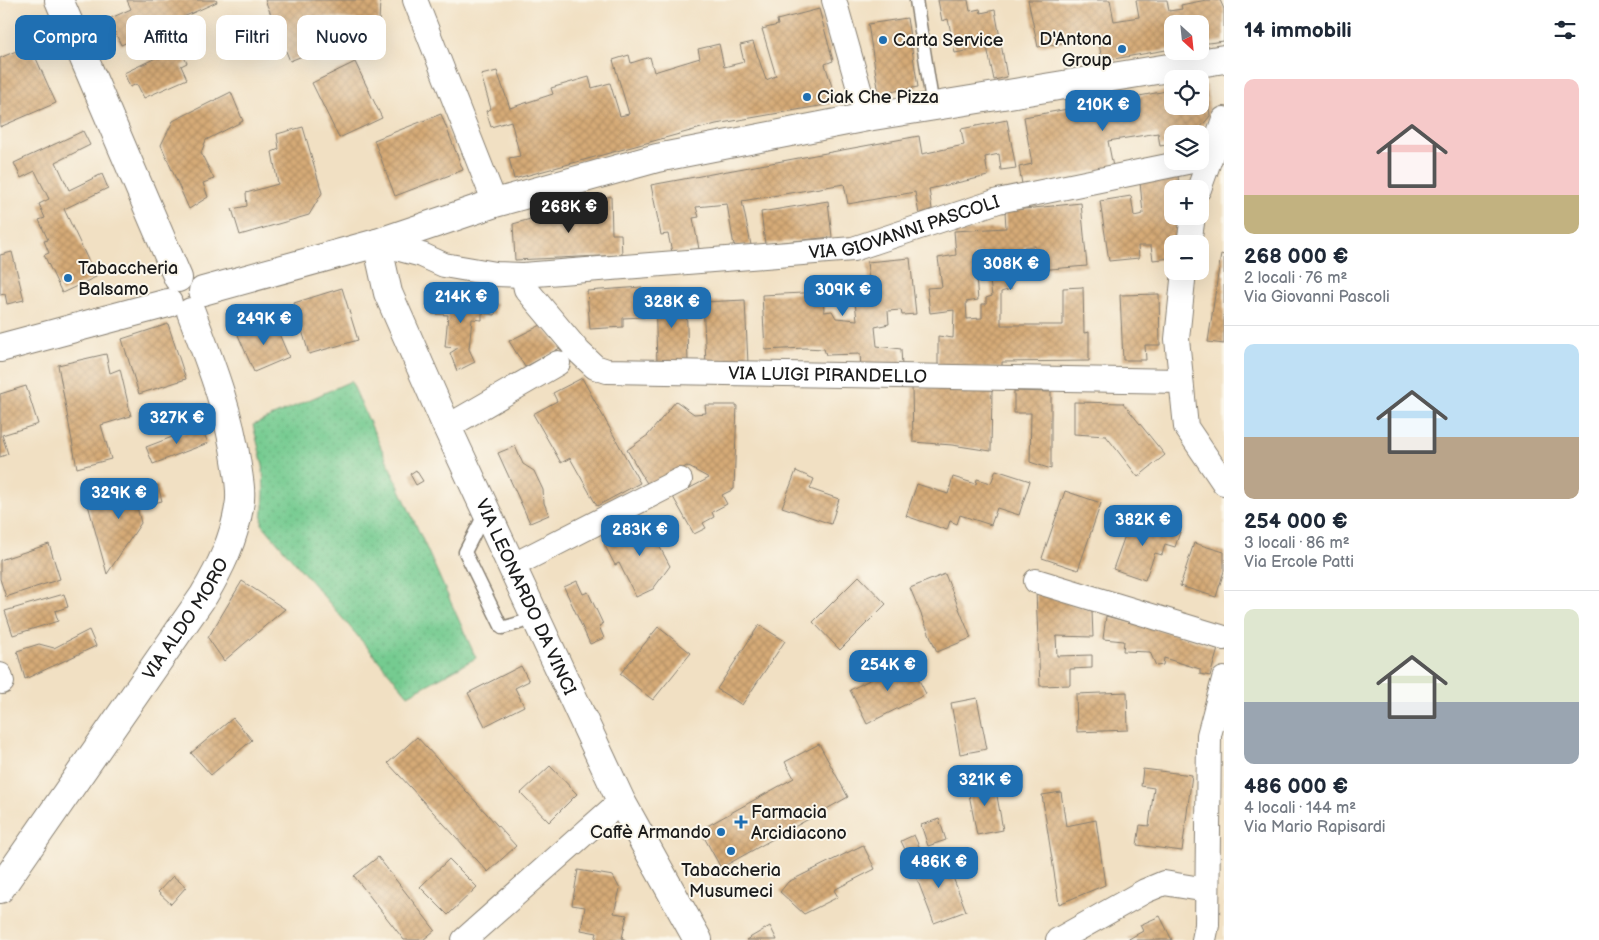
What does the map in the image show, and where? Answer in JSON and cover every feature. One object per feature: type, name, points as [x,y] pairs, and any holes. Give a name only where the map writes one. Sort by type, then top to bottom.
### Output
[{"type":"main road","points":[[59,0],[178,278],[190,278],[200,285],[187,302]]},
{"type":"main road","points":[[0,348],[187,302],[377,243],[495,203],[657,158],[867,117],[1224,59]]},
{"type":"main road","name":"VIA LEONARDO DA VINCI","points":[[377,243],[388,293],[447,427],[621,801],[698,940]]},
{"type":"main road","name":"VIA ALDO MORO","points":[[0,889],[204,595],[218,571],[228,548],[240,506],[235,453],[221,397],[187,302]]},
{"type":"street","points":[[415,0],[495,203]]},
{"type":"street","points":[[834,0],[867,117]]},
{"type":"street","points":[[1209,145],[1224,120]]},
{"type":"street","name":"VIA GIOVANNI PASCOLI","points":[[377,243],[422,255],[444,265],[496,274],[523,275],[853,249],[998,202],[1164,167]]},
{"type":"street","name":"VIA LUIGI PIRANDELLO","points":[[523,275],[526,289],[579,352],[595,367],[607,371],[1180,381]]},
{"type":"street","points":[[1183,280],[1177,339],[1186,427],[1224,483]]},
{"type":"street","points":[[447,427],[558,363]]},
{"type":"street","points":[[512,566],[680,480]]},
{"type":"street","points":[[1036,581],[1224,638]]},
{"type":"street","points":[[1212,929],[1207,890],[1209,735],[1224,679]]},
{"type":"street","points":[[464,940],[621,801]]},
{"type":"street","points":[[1058,940],[1145,891],[1164,883],[1207,890]]},
{"type":"lane","points":[[916,0],[933,107]]},
{"type":"lane","points":[[486,511],[465,552],[502,628],[536,618]]},
{"type":"green space","points":[[351,381],[476,658],[408,695],[262,524],[263,465],[253,425]]},
{"type":"building","points":[[127,0],[216,0],[217,2],[188,15],[126,15],[126,43],[121,45],[116,34],[116,16],[131,9]]},
{"type":"building","points":[[265,0],[380,0],[379,15],[297,15],[297,58],[290,61],[287,54],[287,15],[271,15]]},
{"type":"building","points":[[938,0],[968,0],[970,11],[980,9],[981,13],[995,10],[1007,77],[994,80],[987,47],[955,53],[948,19],[942,21]]},
{"type":"building","points":[[1028,0],[1110,0],[1114,21],[1139,17],[1136,0],[1167,0],[1169,11],[1182,9],[1181,5],[1206,0],[1220,0],[1224,9],[1224,41],[1209,43],[1209,15],[1164,15],[1164,50],[1102,61],[1098,37],[1038,47]]},
{"type":"building","points":[[819,9],[833,61],[825,64],[837,103],[716,124],[514,179],[509,158],[520,156],[511,121],[491,127],[486,111],[491,109],[481,75],[497,71],[510,108],[553,94],[551,88],[589,77],[592,88],[610,83],[620,116],[629,114],[613,60],[629,55],[631,63],[650,57],[654,72],[700,58],[698,49],[719,44],[724,67],[744,62],[740,45],[753,42],[766,80],[776,76],[762,29],[778,25],[777,20]]},
{"type":"building","points":[[907,18],[918,87],[879,94],[868,24]]},
{"type":"building","points":[[15,52],[15,60],[37,60],[56,103],[0,127],[0,58]]},
{"type":"building","points":[[152,60],[186,60],[187,63],[181,66],[187,79],[144,98],[137,84],[130,87],[124,73]]},
{"type":"building","points":[[355,62],[382,118],[339,138],[312,83]]},
{"type":"building","points":[[1164,91],[1164,115],[1209,115],[1209,106],[1210,116],[1202,125],[1164,125],[1164,145],[1160,146],[1158,133],[1108,141],[1113,167],[1022,184],[1019,167],[1032,164],[1024,117]]},
{"type":"building","points":[[231,92],[243,121],[206,140],[201,153],[214,179],[203,183],[208,197],[189,209],[161,145],[173,121]]},
{"type":"building","points":[[441,114],[463,170],[395,196],[374,140]]},
{"type":"building","points":[[1007,120],[1016,168],[1001,170],[999,154],[985,157],[988,176],[929,189],[932,209],[919,214],[915,192],[848,204],[844,184],[742,201],[751,245],[734,246],[727,204],[696,207],[699,217],[693,218],[699,249],[672,252],[668,234],[661,235],[651,185],[919,136],[922,154],[964,145],[961,129]]},
{"type":"building","points":[[303,127],[322,193],[309,215],[240,235],[232,209],[247,206],[246,193],[278,184],[272,152],[279,149],[277,134]]},
{"type":"building","points":[[83,131],[90,145],[56,162],[69,190],[102,174],[108,188],[64,209],[96,277],[62,293],[44,255],[49,253],[44,241],[48,240],[39,220],[45,218],[39,204],[49,199],[35,171],[21,178],[14,163]]},
{"type":"building","points":[[1178,174],[1178,180],[1164,180],[1164,225],[1180,225],[1178,235],[1164,235],[1164,259],[1153,260],[1151,246],[1138,246],[1139,258],[1109,261],[1100,201],[1131,196],[1134,216],[1143,214],[1140,182]]},
{"type":"building","points":[[611,196],[612,234],[621,234],[622,255],[515,260],[513,224]]},
{"type":"building","points":[[828,201],[832,237],[765,244],[761,212]]},
{"type":"building","points":[[1081,203],[1087,266],[1038,270],[1035,246],[1024,247],[1027,271],[1010,273],[1011,289],[1001,292],[1001,325],[1063,325],[1063,288],[1083,287],[1084,333],[1089,332],[1089,361],[1002,362],[1002,368],[938,367],[938,336],[953,338],[954,310],[930,313],[927,288],[942,287],[938,258],[956,255],[954,231],[1006,228],[1005,211]],"holes":[[[986,253],[992,296],[986,298],[986,304],[982,304],[982,318],[967,319],[966,302],[978,300],[974,255]]]},
{"type":"building","points":[[12,252],[24,300],[7,304],[5,294],[0,295],[0,255]]},
{"type":"building","points":[[1221,254],[1224,255],[1224,344],[1208,342]]},
{"type":"building","points":[[910,258],[916,314],[902,315],[901,310],[888,311],[889,324],[875,327],[877,346],[901,349],[902,366],[861,366],[860,354],[826,355],[824,349],[765,350],[762,295],[823,292],[824,312],[832,311],[836,318],[857,320],[855,302],[871,300],[867,262]]},
{"type":"building","points":[[642,287],[644,317],[623,318],[623,327],[590,329],[587,291]]},
{"type":"building","points":[[342,288],[358,340],[309,354],[294,303]]},
{"type":"building","points":[[686,294],[688,363],[657,363],[655,296]]},
{"type":"building","points":[[1159,294],[1160,345],[1145,345],[1146,360],[1123,360],[1120,295]]},
{"type":"building","points":[[434,295],[484,299],[483,303],[496,304],[495,315],[482,313],[482,320],[472,319],[469,349],[475,362],[457,371],[450,353],[458,348],[445,347],[448,315],[432,314]]},
{"type":"building","points":[[745,300],[748,364],[706,363],[703,302]]},
{"type":"building","points":[[273,320],[289,357],[254,372],[238,335]]},
{"type":"building","points":[[168,324],[186,379],[139,394],[122,339]]},
{"type":"building","points":[[541,325],[560,348],[525,367],[509,341]]},
{"type":"building","points":[[106,354],[110,373],[120,369],[131,416],[101,425],[111,459],[77,468],[58,365]]},
{"type":"building","points":[[582,378],[640,483],[597,506],[570,458],[561,463],[533,414],[557,401],[553,393]]},
{"type":"building","points":[[26,386],[38,424],[2,435],[8,454],[0,457],[0,394]]},
{"type":"building","points":[[912,387],[992,390],[991,451],[913,442]]},
{"type":"building","points":[[1014,391],[1051,392],[1051,469],[1030,462],[1031,413],[1014,413]]},
{"type":"building","points":[[676,401],[694,414],[706,413],[705,405],[737,405],[734,489],[722,495],[727,504],[712,512],[714,517],[703,523],[706,528],[694,534],[673,497],[709,478],[687,466],[648,485],[627,450],[648,435]]},
{"type":"building","points":[[1074,402],[1123,403],[1165,455],[1138,477],[1106,436],[1074,434]]},
{"type":"building","points":[[201,426],[208,443],[153,464],[146,447]]},
{"type":"building","points":[[515,446],[523,464],[534,471],[543,490],[544,503],[549,515],[530,523],[498,453]]},
{"type":"building","points":[[416,470],[423,481],[416,485],[410,474]]},
{"type":"building","points":[[996,470],[1030,481],[1019,515],[997,508],[991,525],[960,515],[957,524],[950,521],[947,530],[906,516],[917,484],[948,494],[953,477],[976,484],[977,479],[991,483]]},
{"type":"building","points":[[796,471],[814,479],[810,489],[839,499],[831,524],[782,507]]},
{"type":"building","points":[[158,485],[162,501],[137,507],[141,523],[107,574],[87,501]]},
{"type":"building","points":[[1065,491],[1101,503],[1078,570],[1042,558]]},
{"type":"building","points":[[1132,516],[1180,532],[1175,547],[1165,544],[1162,555],[1155,553],[1145,580],[1113,569]]},
{"type":"building","points":[[652,520],[661,537],[656,540],[670,566],[653,589],[636,597],[619,563],[615,565],[604,544]]},
{"type":"building","points":[[1194,543],[1224,552],[1224,571],[1216,597],[1180,586]]},
{"type":"building","points":[[49,544],[60,579],[6,597],[0,579],[0,560]]},
{"type":"building","points":[[945,574],[971,638],[937,652],[910,588]]},
{"type":"building","points":[[859,576],[886,604],[840,650],[813,622]]},
{"type":"building","points":[[242,581],[285,609],[224,661],[208,638]]},
{"type":"building","points":[[577,581],[583,594],[588,592],[603,624],[599,626],[604,638],[590,644],[564,587]]},
{"type":"building","points":[[1036,592],[1092,611],[1093,637],[1056,636],[1057,656],[1092,655],[1092,668],[1070,669],[1070,685],[1040,686]]},
{"type":"building","points":[[64,594],[68,607],[55,611],[58,621],[13,635],[5,611]]},
{"type":"building","points":[[1106,616],[1170,633],[1218,649],[1210,676],[1200,674],[1200,669],[1164,658],[1163,665],[1156,666],[1150,652],[1123,651],[1124,641],[1103,639]]},
{"type":"building","points":[[759,625],[785,641],[742,705],[717,689]]},
{"type":"building","points":[[658,627],[691,653],[653,700],[620,674]]},
{"type":"building","points":[[89,630],[96,646],[25,679],[17,651],[39,644],[54,648]]},
{"type":"building","points":[[909,660],[926,694],[867,724],[850,690]]},
{"type":"building","points":[[521,666],[529,681],[515,688],[524,706],[485,726],[468,693]]},
{"type":"building","points":[[1127,692],[1128,730],[1077,732],[1076,694]]},
{"type":"building","points":[[977,698],[987,749],[960,754],[951,703]]},
{"type":"building","points":[[233,718],[252,740],[211,775],[191,753]]},
{"type":"building","points":[[417,737],[516,846],[488,872],[388,763]]},
{"type":"building","points":[[819,744],[848,797],[721,868],[700,830],[794,778],[785,762]]},
{"type":"building","points":[[550,766],[577,794],[549,822],[521,793]]},
{"type":"building","points":[[1143,769],[1192,775],[1182,851],[1137,845],[1140,825],[1149,826],[1154,788],[1141,786]]},
{"type":"building","points":[[994,779],[1003,830],[977,835],[967,784]]},
{"type":"building","points":[[1061,792],[1066,826],[1096,820],[1105,885],[1059,904],[1042,795]]},
{"type":"building","points":[[939,819],[946,840],[928,846],[921,825]]},
{"type":"building","points":[[914,835],[922,853],[909,858],[901,841]]},
{"type":"building","points":[[863,845],[875,869],[834,890],[838,897],[804,914],[780,892],[788,882]]},
{"type":"building","points":[[944,854],[966,911],[934,923],[912,866]]},
{"type":"building","points":[[378,857],[435,930],[423,940],[404,940],[354,876]]},
{"type":"building","points":[[449,859],[477,887],[448,915],[420,887]]},
{"type":"building","points":[[578,870],[613,876],[620,889],[614,913],[627,915],[622,938],[626,940],[595,940],[597,933],[581,930],[585,907],[572,905]]},
{"type":"building","points":[[173,876],[186,887],[171,904],[158,892]]},
{"type":"building","points":[[1160,916],[1172,940],[1127,940],[1143,931],[1140,925]]},
{"type":"building","points":[[770,926],[777,940],[746,940]]},
{"type":"place","name":"Carta Service","points":[[883,40]]},
{"type":"place","name":"D'Antona Group","points":[[1122,49]]},
{"type":"place","name":"Ciak Che Pizza","points":[[807,97]]},
{"type":"place","name":"Tabaccheria Balsamo","points":[[68,278]]},
{"type":"place","name":"Farmacia Arcidiacono","points":[[741,822]]},
{"type":"place","name":"Caffè Armando","points":[[721,832]]},
{"type":"place","name":"Tabaccheria Musumeci","points":[[731,851]]}]
